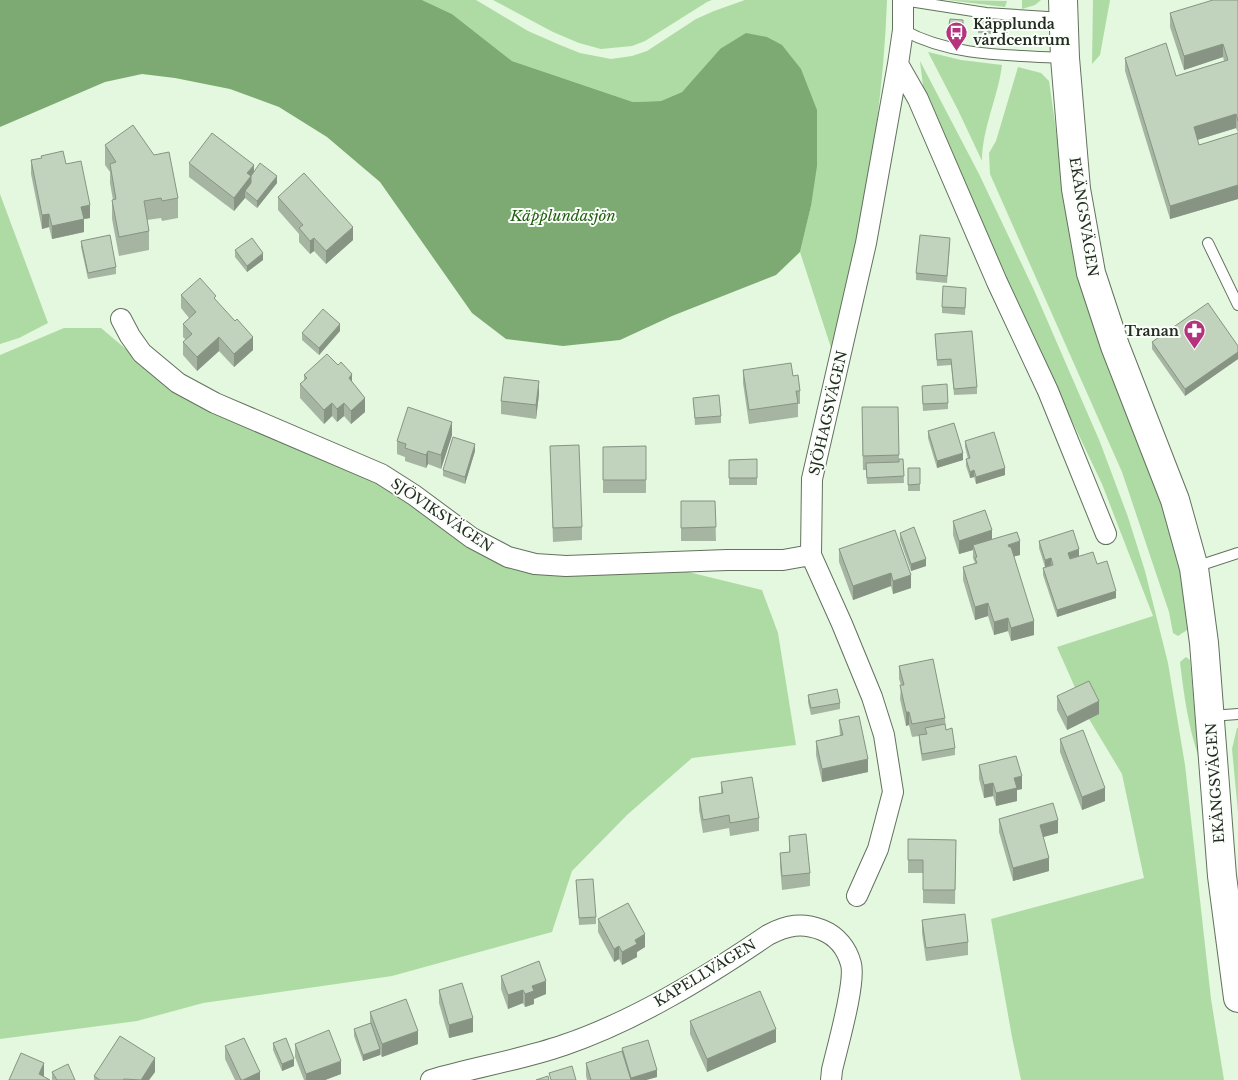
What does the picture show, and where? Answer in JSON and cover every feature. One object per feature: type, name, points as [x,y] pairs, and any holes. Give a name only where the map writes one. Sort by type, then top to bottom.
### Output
[{"type":"street","name":"SJÖHAGSVÄGEN","points":[[857,896],[878,850],[893,792],[884,735],[872,697],[811,555],[812,479],[836,381],[866,243],[898,64],[903,30],[903,0]]},
{"type":"street","name":"EKÄNGSVÄGEN","points":[[1063,9],[1065,58],[1076,189],[1092,273],[1115,346],[1175,500],[1194,568],[1204,643],[1222,876],[1238,998]]},
{"type":"street","points":[[898,64],[918,99],[997,282],[1048,390],[1106,534]]},
{"type":"street","name":"SJÖVIKSVÄGEN","points":[[121,320],[142,353],[178,382],[215,403],[380,474],[414,495],[472,538],[508,557],[535,564],[566,566],[727,560],[783,560],[811,555]]},
{"type":"street","name":"KAPELLVÄGEN","points":[[431,1080],[562,1046],[609,1027],[688,986],[780,929],[793,925],[810,925],[829,933],[846,950],[852,966],[848,998],[831,1080]]},
{"type":"lane","points":[[903,0],[986,13],[1063,9]]},
{"type":"lane","points":[[903,30],[921,40],[957,51],[1065,58]]},
{"type":"lane","points":[[1208,244],[1238,305]]},
{"type":"lane","points":[[1194,568],[1238,553]]},
{"type":"lane","points":[[1210,716],[1238,714]]},
{"type":"shaded area","points":[[422,0],[476,0],[528,31],[560,45],[580,53],[611,59],[632,56],[647,51],[696,19],[745,0],[887,0],[881,91],[875,136],[853,271],[835,360],[800,252],[811,206],[720,49],[682,92],[661,101],[633,102],[512,61],[452,14]]},
{"type":"shaded area","points":[[493,0],[712,0],[645,41],[632,46],[601,49],[579,43],[553,32]]},
{"type":"shaded area","points":[[947,0],[1007,1],[1005,7]]},
{"type":"shaded area","points":[[1022,0],[1041,0],[1035,5],[1022,9]]},
{"type":"shaded area","points":[[1093,0],[1110,0],[1100,55],[1092,64]]},
{"type":"shaded area","points":[[928,52],[961,60],[1002,65],[987,125],[982,161],[958,110]]},
{"type":"shaded area","points":[[920,61],[979,174],[1034,290],[1100,442],[1128,517],[1145,571],[1168,663],[1185,765],[1211,999],[1224,1080],[1021,1080],[991,919],[1144,878],[1122,774],[1089,719],[1057,647],[1153,616],[1102,484],[1003,282],[924,94]]},
{"type":"shaded area","points":[[1018,67],[1041,73],[1049,81],[1060,158],[1169,515],[1186,596],[1187,630],[1178,636],[1173,633],[1169,612],[1122,472],[990,174],[989,153],[996,141]]},
{"type":"shaded area","points":[[0,194],[48,323],[19,338],[0,344]]},
{"type":"shaded area","points":[[64,328],[101,328],[153,372],[387,486],[483,554],[680,570],[762,590],[778,633],[796,745],[692,758],[627,815],[572,871],[552,932],[392,976],[203,1003],[137,1021],[0,1039],[0,355]]},
{"type":"shaded area","points":[[1186,657],[1190,660],[1199,758],[1189,722],[1180,662]]},
{"type":"shaded area","points":[[1238,728],[1238,812],[1232,749]]},
{"type":"water","name":"Käpplundasjön","points":[[0,0],[422,0],[452,14],[512,61],[633,102],[661,101],[682,92],[720,49],[746,33],[767,37],[782,45],[801,69],[817,110],[817,166],[811,206],[800,252],[776,275],[672,316],[620,340],[563,346],[506,339],[472,313],[380,182],[327,137],[279,107],[230,89],[175,78],[142,74],[105,82],[0,127]]},
{"type":"building","points":[[1213,0],[1238,0],[1238,121],[1236,114],[1194,127],[1199,145],[1238,133],[1238,185],[1170,206],[1125,58],[1166,43],[1176,76],[1228,60],[1223,44],[1184,56],[1170,13]]},
{"type":"building","points":[[950,19],[963,20],[963,26],[949,25]]},
{"type":"building","points":[[979,21],[992,21],[992,28],[978,26]]},
{"type":"building","points":[[133,125],[154,155],[169,152],[178,198],[162,201],[161,198],[144,201],[149,231],[119,237],[112,200],[116,199],[110,164],[116,162],[105,145]]},
{"type":"building","points":[[212,133],[254,165],[247,173],[251,176],[234,198],[189,163]]},
{"type":"building","points":[[63,151],[66,164],[81,161],[90,205],[81,207],[84,219],[52,226],[49,214],[42,215],[31,160]]},
{"type":"building","points":[[260,163],[277,176],[257,201],[245,191],[251,183],[251,176]]},
{"type":"building","points":[[304,173],[353,227],[326,251],[314,238],[310,241],[299,228],[303,225],[278,197]]},
{"type":"building","points":[[110,235],[116,267],[88,273],[81,241]]},
{"type":"building","points":[[920,235],[950,238],[947,276],[916,273]]},
{"type":"building","points":[[252,238],[263,253],[247,266],[235,250]]},
{"type":"building","points":[[200,278],[216,296],[214,298],[253,337],[234,354],[219,337],[197,357],[183,342],[192,334],[183,324],[196,312],[181,295]]},
{"type":"building","points":[[943,286],[966,288],[965,308],[942,307]]},
{"type":"building","points":[[1208,303],[1238,346],[1238,352],[1185,389],[1152,342]]},
{"type":"building","points":[[323,309],[340,324],[319,348],[302,333]]},
{"type":"building","points":[[972,331],[977,387],[954,389],[951,359],[937,360],[935,334]]},
{"type":"building","points":[[327,354],[338,365],[341,362],[352,374],[349,378],[365,398],[351,411],[344,403],[337,409],[332,403],[324,410],[300,384],[307,378],[304,375]]},
{"type":"building","points":[[791,363],[793,376],[798,375],[800,391],[796,391],[798,403],[749,410],[743,370]]},
{"type":"building","points":[[504,377],[539,381],[536,405],[501,401]]},
{"type":"building","points":[[947,384],[948,403],[923,404],[922,386]]},
{"type":"building","points":[[719,395],[721,416],[695,418],[693,398]]},
{"type":"building","points":[[408,407],[452,422],[441,455],[428,451],[426,455],[405,448],[406,444],[397,441]]},
{"type":"building","points":[[862,407],[898,407],[899,455],[863,456]]},
{"type":"building","points":[[954,423],[963,453],[937,461],[928,431]]},
{"type":"building","points":[[994,432],[1005,468],[976,477],[974,470],[970,472],[966,459],[970,458],[965,441]]},
{"type":"building","points":[[453,437],[475,444],[465,477],[443,470]]},
{"type":"building","points":[[579,445],[582,527],[553,528],[550,446]]},
{"type":"building","points":[[646,446],[646,480],[603,480],[603,447]]},
{"type":"building","points":[[757,459],[757,478],[729,478],[729,460]]},
{"type":"building","points":[[899,459],[903,459],[904,476],[867,478],[866,463],[899,462]]},
{"type":"building","points":[[908,468],[920,468],[920,484],[908,485]]},
{"type":"building","points":[[681,501],[715,501],[716,527],[681,528]]},
{"type":"building","points":[[985,510],[992,530],[959,541],[953,521]]},
{"type":"building","points":[[914,527],[926,559],[911,564],[900,533]]},
{"type":"building","points":[[895,530],[911,575],[893,581],[891,573],[853,586],[839,549]]},
{"type":"building","points":[[1073,530],[1079,549],[1068,553],[1070,559],[1093,552],[1097,564],[1107,561],[1116,591],[1057,610],[1043,568],[1053,565],[1051,558],[1045,560],[1039,541]]},
{"type":"building","points":[[1017,532],[1020,541],[1008,545],[1011,547],[1034,621],[1011,628],[1008,618],[994,622],[988,603],[975,607],[963,567],[977,563],[973,545]]},
{"type":"building","points":[[933,659],[945,718],[912,724],[909,712],[906,712],[900,685],[904,685],[899,666]]},
{"type":"building","points":[[1089,681],[1099,701],[1067,717],[1057,696]]},
{"type":"building","points":[[837,689],[840,703],[811,708],[808,695]]},
{"type":"building","points":[[859,716],[868,759],[822,769],[816,741],[843,735],[839,720]]},
{"type":"building","points":[[945,724],[946,730],[952,728],[955,748],[922,754],[919,735],[927,734],[925,728]]},
{"type":"building","points":[[1083,730],[1105,788],[1082,797],[1060,739]]},
{"type":"building","points":[[1016,756],[1022,776],[1014,778],[1017,788],[996,793],[993,783],[984,785],[979,765]]},
{"type":"building","points":[[752,777],[759,818],[730,823],[729,815],[703,820],[699,797],[723,793],[721,782]]},
{"type":"building","points":[[1053,803],[1058,820],[1040,825],[1049,858],[1013,868],[999,819]]},
{"type":"building","points":[[806,834],[810,873],[782,876],[780,853],[790,852],[789,836]]},
{"type":"building","points":[[908,839],[956,840],[955,890],[923,890],[923,860],[908,860]]},
{"type":"building","points":[[593,879],[596,917],[579,918],[576,880]]},
{"type":"building","points":[[628,903],[645,934],[635,940],[637,944],[622,952],[619,946],[614,949],[598,919]]},
{"type":"building","points":[[965,914],[968,942],[926,948],[922,920]]},
{"type":"building","points":[[539,961],[546,981],[532,986],[534,991],[525,994],[523,990],[508,995],[501,976]]},
{"type":"building","points":[[462,983],[473,1018],[449,1025],[439,990]]},
{"type":"building","points":[[760,991],[776,1029],[707,1059],[690,1021]]},
{"type":"building","points":[[406,999],[418,1031],[382,1044],[370,1012]]},
{"type":"building","points":[[371,1023],[380,1049],[363,1055],[354,1029]]},
{"type":"building","points":[[329,1030],[341,1061],[306,1074],[295,1044]]},
{"type":"building","points":[[120,1036],[155,1058],[141,1080],[100,1080],[94,1076]]},
{"type":"building","points":[[244,1038],[260,1072],[241,1080],[225,1046]]},
{"type":"building","points":[[286,1038],[294,1059],[282,1064],[273,1043]]},
{"type":"building","points":[[648,1040],[657,1070],[631,1078],[622,1048]]},
{"type":"building","points":[[622,1051],[631,1080],[591,1080],[586,1063]]},
{"type":"building","points":[[21,1053],[44,1063],[39,1074],[50,1080],[9,1080]]},
{"type":"building","points":[[68,1064],[75,1080],[57,1080],[52,1072]]},
{"type":"building","points":[[572,1066],[576,1080],[551,1080],[549,1073]]},
{"type":"building","points":[[548,1076],[549,1080],[536,1080]]},
{"type":"place","name":"Käpplunda vårdcentrum","points":[[957,51]]},
{"type":"place","name":"Tranan","points":[[1195,350]]}]
